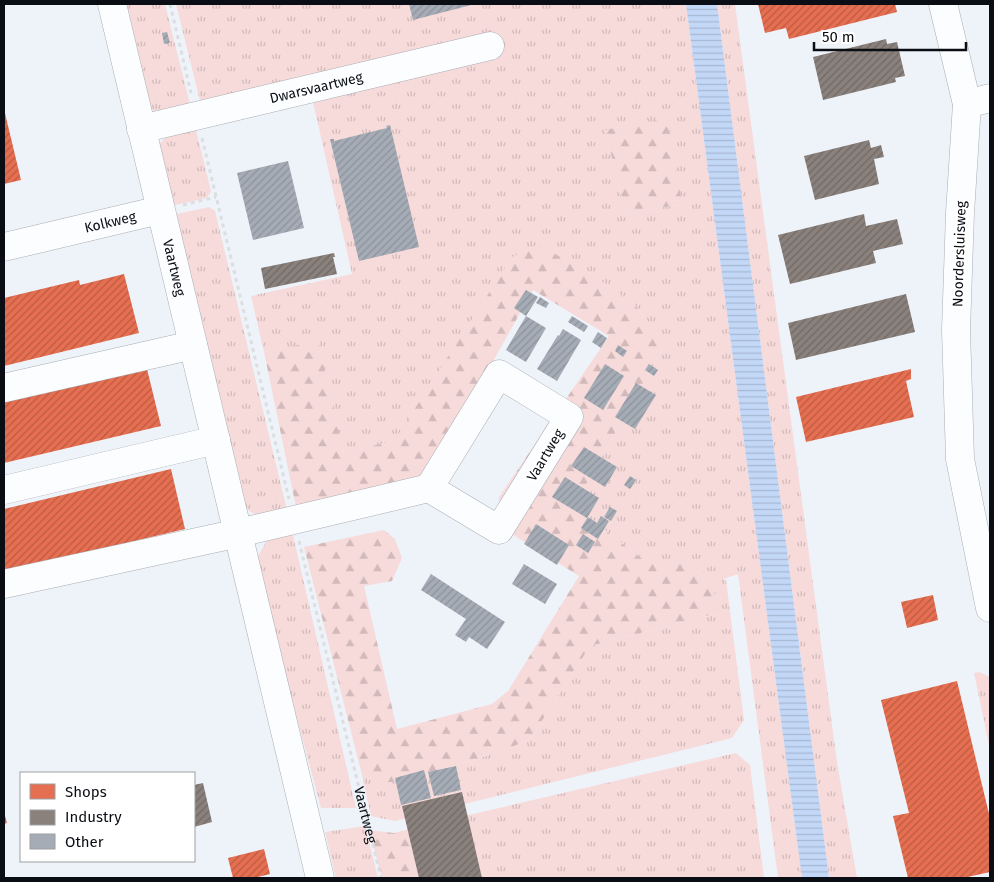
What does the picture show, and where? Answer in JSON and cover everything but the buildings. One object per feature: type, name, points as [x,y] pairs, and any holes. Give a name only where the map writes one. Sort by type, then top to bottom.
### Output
[{"type":"street","name":"Vaartweg","points":[[112,4],[320,878]]},
{"type":"street","name":"Noordersluisweg","points":[[943,4],[979,101],[960,214],[956,330],[960,459],[980,503],[990,608]]},
{"type":"street","name":"Dwarsvaartweg","points":[[141,129],[490,46]]},
{"type":"street","name":"Kolkweg","points":[[4,247],[160,210]]},
{"type":"street","points":[[4,388],[193,344]]},
{"type":"street","name":"Vaartweg","points":[[499,374],[568,417],[499,530],[429,488],[499,374]]},
{"type":"street","points":[[4,490],[216,440]]},
{"type":"street","points":[[4,584],[239,533],[429,488]]},
{"type":"path","name":"Vaartweg","points":[[170,4],[381,878]]},
{"type":"path","points":[[160,210],[216,197]]},
{"type":"green space","points":[[122,4],[165,4],[191,108],[164,114],[146,108]]},
{"type":"green space","points":[[176,4],[686,4],[802,878],[778,878],[738,574],[723,579],[726,580],[744,720],[732,738],[395,821],[371,816],[362,775],[379,782],[399,782],[506,750],[531,738],[590,646],[718,613],[703,570],[694,565],[645,561],[574,506],[665,345],[635,305],[581,267],[512,257],[395,441],[344,452],[318,342],[264,352],[251,296],[352,274],[313,102],[496,59],[492,35],[201,105]],"holes":[[[605,130],[682,204],[626,214]]]},
{"type":"green space","points":[[717,4],[735,4],[837,762],[857,878],[829,878]]},
{"type":"green space","points":[[668,118],[682,204],[626,214],[605,130]]},
{"type":"green space","points":[[195,126],[211,191],[207,198],[170,206],[156,147],[170,133]]},
{"type":"green space","points":[[209,207],[215,211],[288,514],[264,520],[242,506],[172,215]]},
{"type":"green space","points":[[537,245],[581,267],[635,305],[665,345],[574,506],[645,561],[694,565],[703,570],[712,579],[718,613],[590,646],[531,738],[506,750],[399,782],[379,782],[362,775],[304,547],[384,530],[395,539],[402,558],[392,581],[364,586],[397,729],[492,704],[508,691],[579,576],[501,527],[499,497],[609,336],[533,290],[482,381],[421,480],[297,512],[264,352],[318,341],[344,452],[394,441],[512,257]]},
{"type":"green space","points":[[292,531],[356,808],[321,808],[255,561],[269,537]]},
{"type":"green space","points":[[979,672],[990,677],[990,750],[974,673]]},
{"type":"green space","points":[[736,753],[750,765],[764,878],[460,878],[447,820]]},
{"type":"green space","points":[[447,820],[460,878],[382,878],[369,830],[394,833]]},
{"type":"green space","points":[[365,826],[378,878],[336,878],[325,832]]},
{"type":"water","points":[[686,4],[717,4],[829,878],[802,878]]}]
